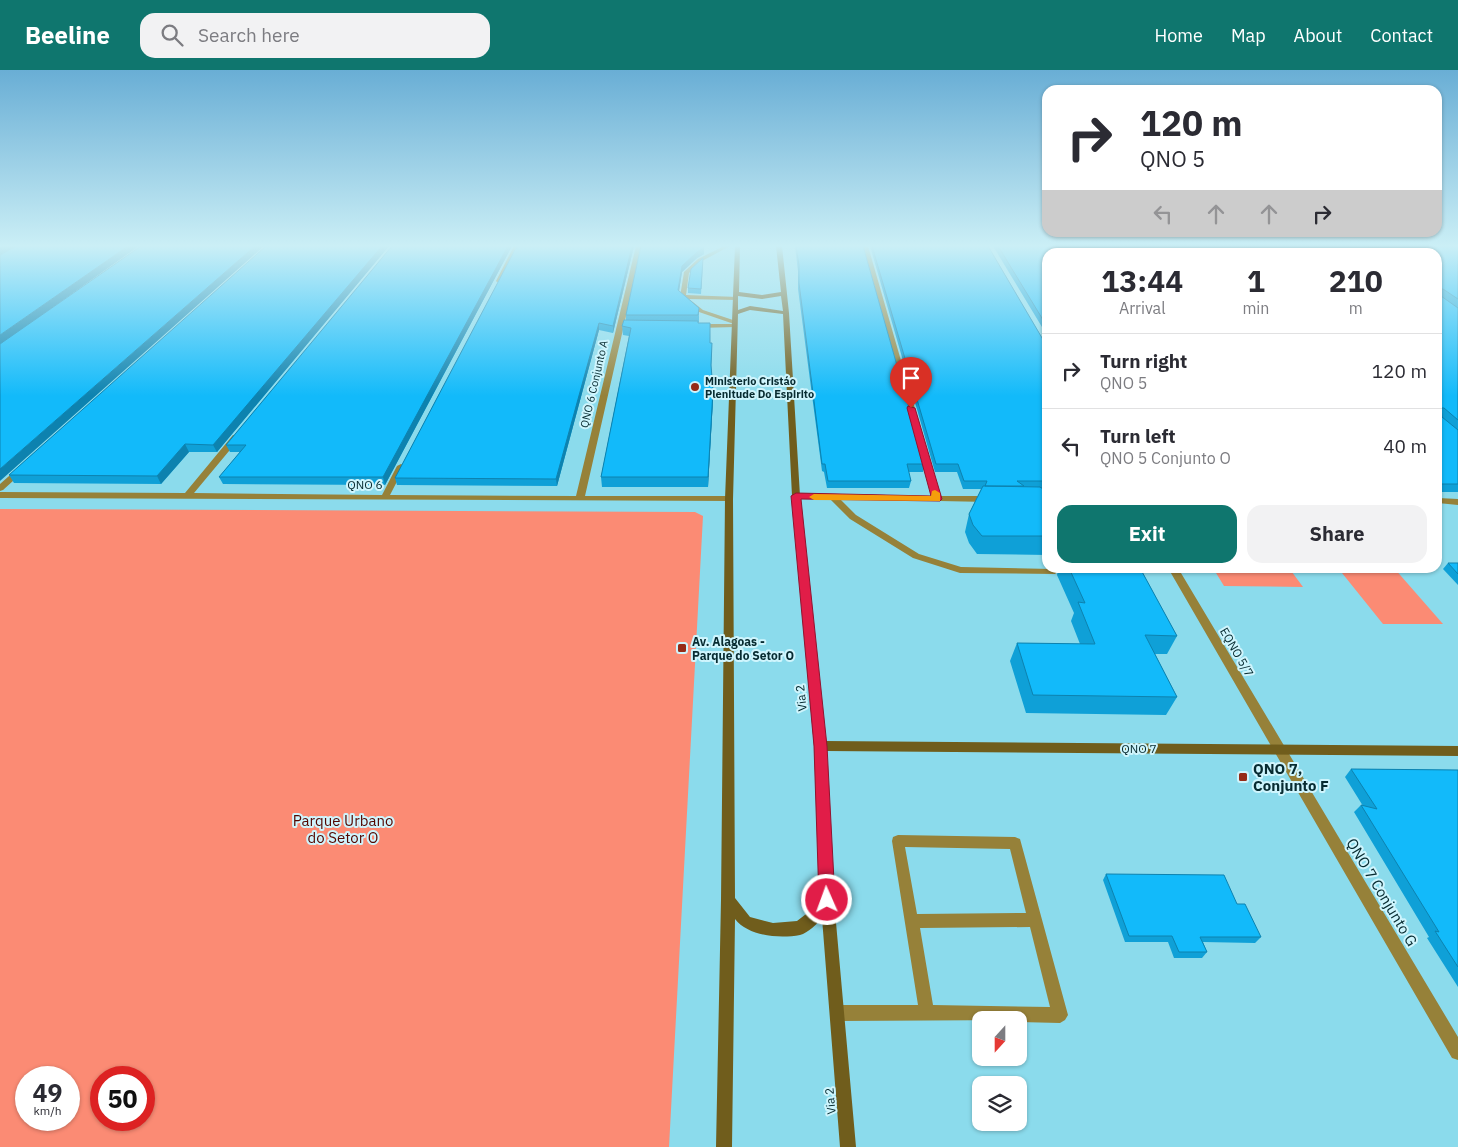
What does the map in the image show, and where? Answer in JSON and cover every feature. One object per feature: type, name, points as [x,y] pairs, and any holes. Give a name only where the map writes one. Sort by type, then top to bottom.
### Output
[{"type":"main road","points":[[724,1147],[728,900],[729,499],[734,324],[737,312],[736,296]]},
{"type":"main road","points":[[743,296],[767,296]]},
{"type":"main road","name":"Via 2","points":[[783,296],[786,313],[796,496],[820,746],[827,900],[848,1147]]},
{"type":"main road","points":[[737,312],[750,308],[786,313]]},
{"type":"main road","name":"QNO 7","points":[[820,746],[1458,751]]},
{"type":"main road","points":[[728,900],[746,922],[773,930],[800,928],[815,916],[827,900]]},
{"type":"street","name":"QNO 6 Conjunto A","points":[[580,498],[626,296]]},
{"type":"street","points":[[683,297],[722,296]]},
{"type":"street","points":[[879,296],[937,499]]},
{"type":"street","points":[[683,297],[701,310],[734,324]]},
{"type":"street","points":[[686,326],[734,324]]},
{"type":"street","points":[[619,325],[629,325]]},
{"type":"street","points":[[187,496],[243,428]]},
{"type":"street","points":[[0,488],[29,462]]},
{"type":"street","points":[[385,496],[404,462]]},
{"type":"street","name":"QNO 6","points":[[0,495],[729,499]]},
{"type":"street","points":[[796,496],[1001,499]]},
{"type":"street","points":[[833,497],[853,517],[916,556],[960,570],[1042,572]]},
{"type":"street","points":[[1442,502],[1458,502]]},
{"type":"street","name":"EQNO 5/7","points":[[1177,573],[1279,750]]},
{"type":"street","name":"QNO 7 Conjunto G","points":[[1279,750],[1458,1052]]},
{"type":"street","points":[[838,1013],[927,1012],[1060,1015],[1015,843],[898,841],[927,1012]]},
{"type":"street","points":[[911,921],[1034,920]]},
{"type":"green space","name":"Parque Urbano do Setor O","points":[[0,509],[695,512],[703,516],[669,1147],[0,1147]]},
{"type":"green space","points":[[1216,573],[1293,573],[1303,587],[1224,586]]},
{"type":"green space","points":[[1342,573],[1398,573],[1443,624],[1383,624]]},
{"type":"building","points":[[0,296],[56,296],[0,335]]},
{"type":"building","points":[[69,296],[198,296],[0,469],[0,344]]},
{"type":"building","points":[[210,296],[339,296],[213,445],[185,444],[157,476],[9,475]]},
{"type":"building","points":[[350,296],[481,296],[383,477],[219,477],[246,445],[226,445]]},
{"type":"building","points":[[491,296],[620,296],[613,326],[599,323],[556,479],[395,478]]},
{"type":"building","points":[[630,296],[685,296],[699,308],[698,315],[626,315]]},
{"type":"building","points":[[801,296],[877,296],[925,464],[907,464],[911,481],[828,481],[825,464],[822,464]]},
{"type":"building","points":[[887,296],[1018,296],[1042,338],[1042,481],[1017,481],[1024,486],[985,486],[987,481],[964,481],[958,464],[936,464]]},
{"type":"building","points":[[1029,296],[1042,296],[1042,318]]},
{"type":"building","points":[[1442,297],[1458,308],[1458,420],[1442,408]]},
{"type":"building","points":[[624,320],[698,321],[698,323],[710,323],[713,390],[708,477],[601,477],[631,328],[622,326]]},
{"type":"building","points":[[1442,417],[1458,430],[1458,484],[1442,484]]},
{"type":"building","points":[[983,486],[1042,488],[1042,536],[982,536],[973,525],[969,514]]},
{"type":"building","points":[[1448,563],[1458,563],[1458,574]]},
{"type":"building","points":[[1071,573],[1143,573],[1177,636],[1145,635],[1177,697],[1033,695],[1017,643],[1095,644],[1078,602],[1085,603]]},
{"type":"building","points":[[1351,769],[1458,770],[1458,967],[1435,931],[1439,932],[1361,805],[1377,809]]},
{"type":"building","points":[[1106,874],[1224,875],[1237,904],[1245,904],[1261,937],[1200,937],[1207,952],[1179,952],[1172,936],[1129,936]]},
{"type":"slow traffic","points":[[814,497],[937,499],[935,493]]},
{"type":"place","name":"Ministerio Cristáo Plenitude Do Espirito","points":[[695,387]]},
{"type":"place","name":"Av. Alagoas - Parque do Setor O","points":[[682,648]]},
{"type":"place","name":"QNO 7, Conjunto F","points":[[1243,777]]},
{"type":"route","points":[[827,900],[820,746],[796,496],[937,499],[911,408]]}]
